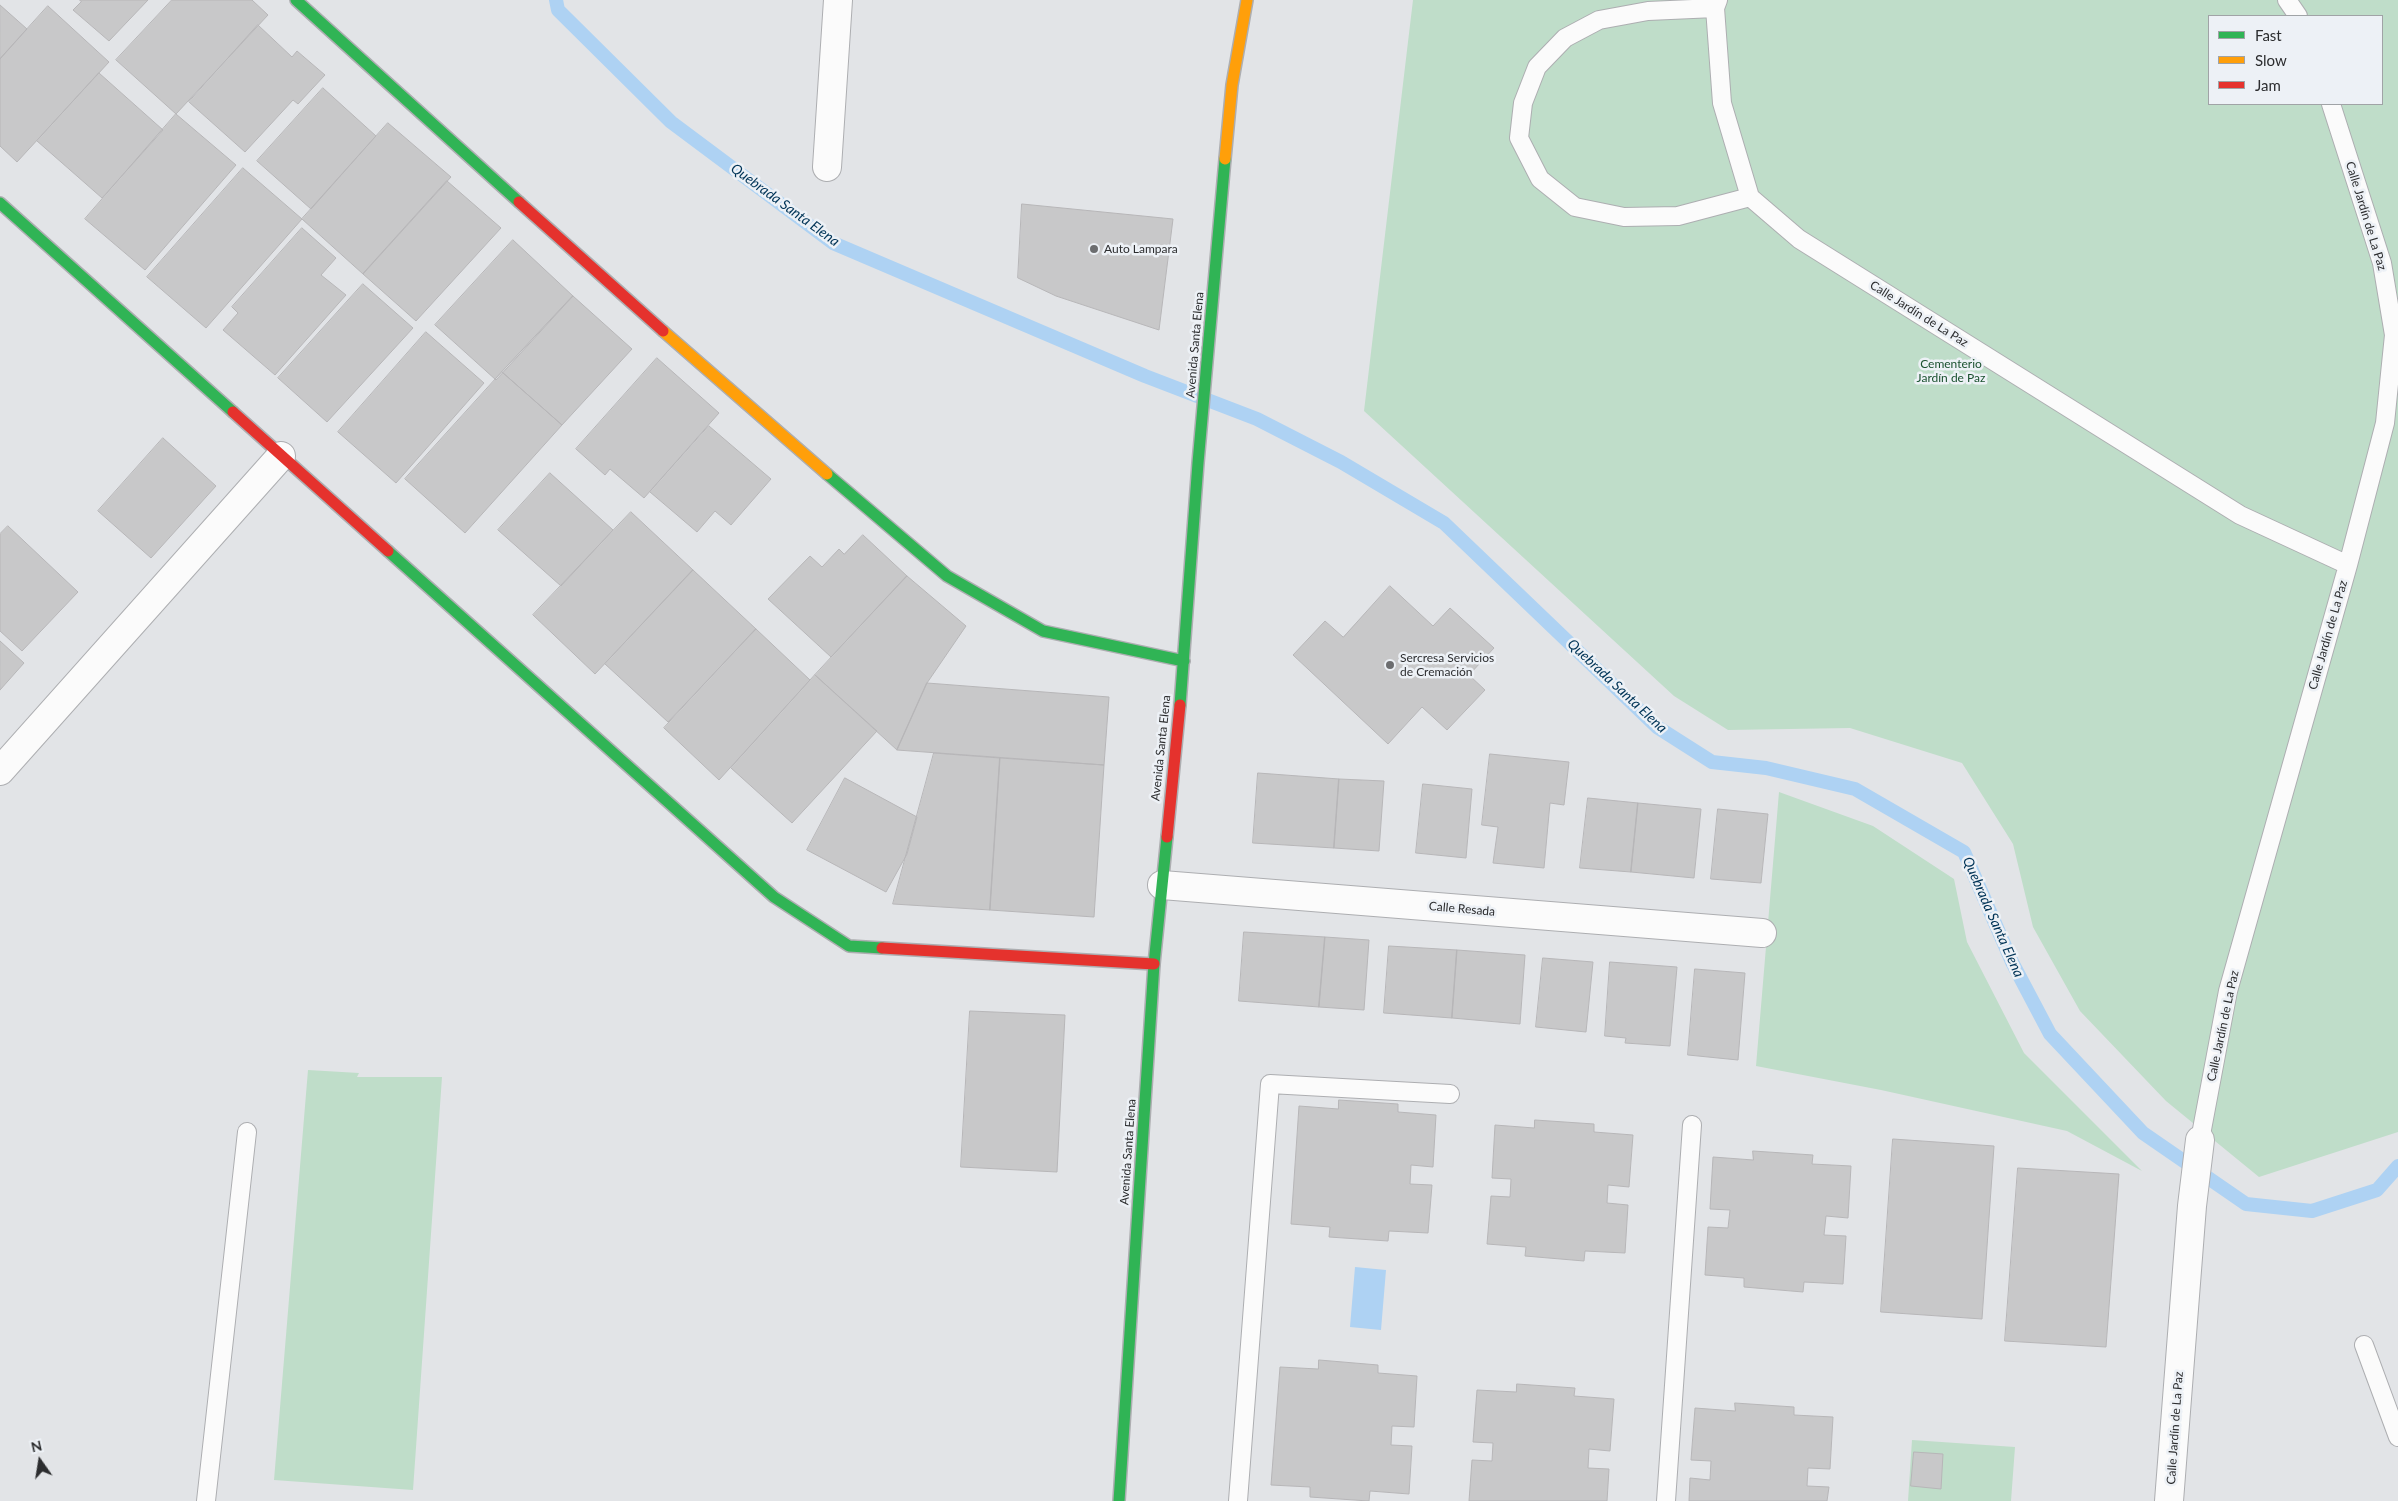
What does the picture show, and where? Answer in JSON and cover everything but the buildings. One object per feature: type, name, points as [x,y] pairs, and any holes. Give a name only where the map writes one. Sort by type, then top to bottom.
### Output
[{"type":"street","points":[[296,0],[727,389],[947,576],[1043,631],[1184,661]]},
{"type":"street","points":[[827,167],[838,0]]},
{"type":"street","name":"Avenida Santa Elena","points":[[1118,1501],[1154,964],[1184,661],[1208,342],[1232,85],[1247,0]]},
{"type":"street","points":[[0,203],[774,897],[849,946],[1154,964]]},
{"type":"street","points":[[0,771],[281,456]]},
{"type":"street","name":"Calle Resada","points":[[1162,886],[1762,933]]},
{"type":"street","name":"Calle Jardín de La Paz","points":[[2169,1501],[2192,1206],[2200,1140]]},
{"type":"lane","points":[[2287,0],[2297,15]]},
{"type":"lane","points":[[1717,4],[1722,103],[1750,198],[1678,216],[1624,217],[1575,207],[1540,178],[1519,138],[1522,103],[1537,67],[1565,38],[1599,20],[1648,11],[1717,4]]},
{"type":"lane","name":"Calle Jardín de La Paz","points":[[2200,1140],[2228,991],[2348,565],[2385,423],[2396,334],[2382,263],[2331,105]]},
{"type":"lane","name":"Calle Jardín de La Paz","points":[[1750,198],[1799,239],[2240,515],[2348,565]]},
{"type":"lane","points":[[1238,1501],[1270,1084],[1450,1094]]},
{"type":"lane","points":[[1666,1501],[1692,1126]]},
{"type":"lane","points":[[206,1501],[247,1132]]},
{"type":"lane","points":[[2364,1345],[2398,1437]]},
{"type":"green space","name":"Cementerio Jardín de Paz","points":[[1413,0],[2398,0],[2398,1132],[2259,1177],[2166,1101],[2080,1011],[2033,927],[2013,844],[1962,763],[1850,728],[1728,730],[1674,696],[1364,411]]},
{"type":"green space","points":[[1779,792],[1873,826],[1954,879],[1967,942],[2024,1053],[2142,1171],[2067,1131],[1881,1090],[1756,1066]]},
{"type":"green space","points":[[308,1070],[359,1073],[357,1077],[442,1077],[413,1490],[274,1480]]},
{"type":"green space","points":[[1912,1440],[2015,1447],[2011,1501],[1908,1501]]},
{"type":"water","points":[[1355,1267],[1386,1270],[1381,1330],[1350,1327]]},
{"type":"waterway","name":"Quebrada Santa Elena","points":[[556,0],[558,10],[671,122],[833,243],[1145,376],[1257,419],[1341,462],[1444,523],[1657,727],[1712,762],[1766,768],[1855,789],[1964,852],[2012,962],[2050,1034],[2143,1133],[2246,1204],[2312,1211],[2377,1190],[2398,1166]]},
{"type":"traffic: fast","points":[[296,0],[519,202]]},
{"type":"traffic: fast","points":[[1180,705],[1198,463],[1225,159]]},
{"type":"traffic: fast","points":[[0,203],[233,412]]},
{"type":"traffic: fast","points":[[827,474],[947,576],[1043,631],[1184,661]]},
{"type":"traffic: fast","points":[[388,551],[774,897],[849,946],[882,948]]},
{"type":"traffic: fast","points":[[1119,1501],[1154,964],[1167,837]]},
{"type":"traffic: slow","points":[[1225,159],[1232,85],[1247,0]]},
{"type":"traffic: slow","points":[[663,331],[827,474]]},
{"type":"traffic: jam","points":[[519,202],[663,331]]},
{"type":"traffic: jam","points":[[233,412],[388,551]]},
{"type":"traffic: jam","points":[[1167,837],[1180,705]]},
{"type":"traffic: jam","points":[[882,948],[1154,964]]},
{"type":"place","name":"Auto Lampara","points":[[1094,249]]},
{"type":"place","name":"Sercresa Servicios de Cremación","points":[[1390,665]]}]
